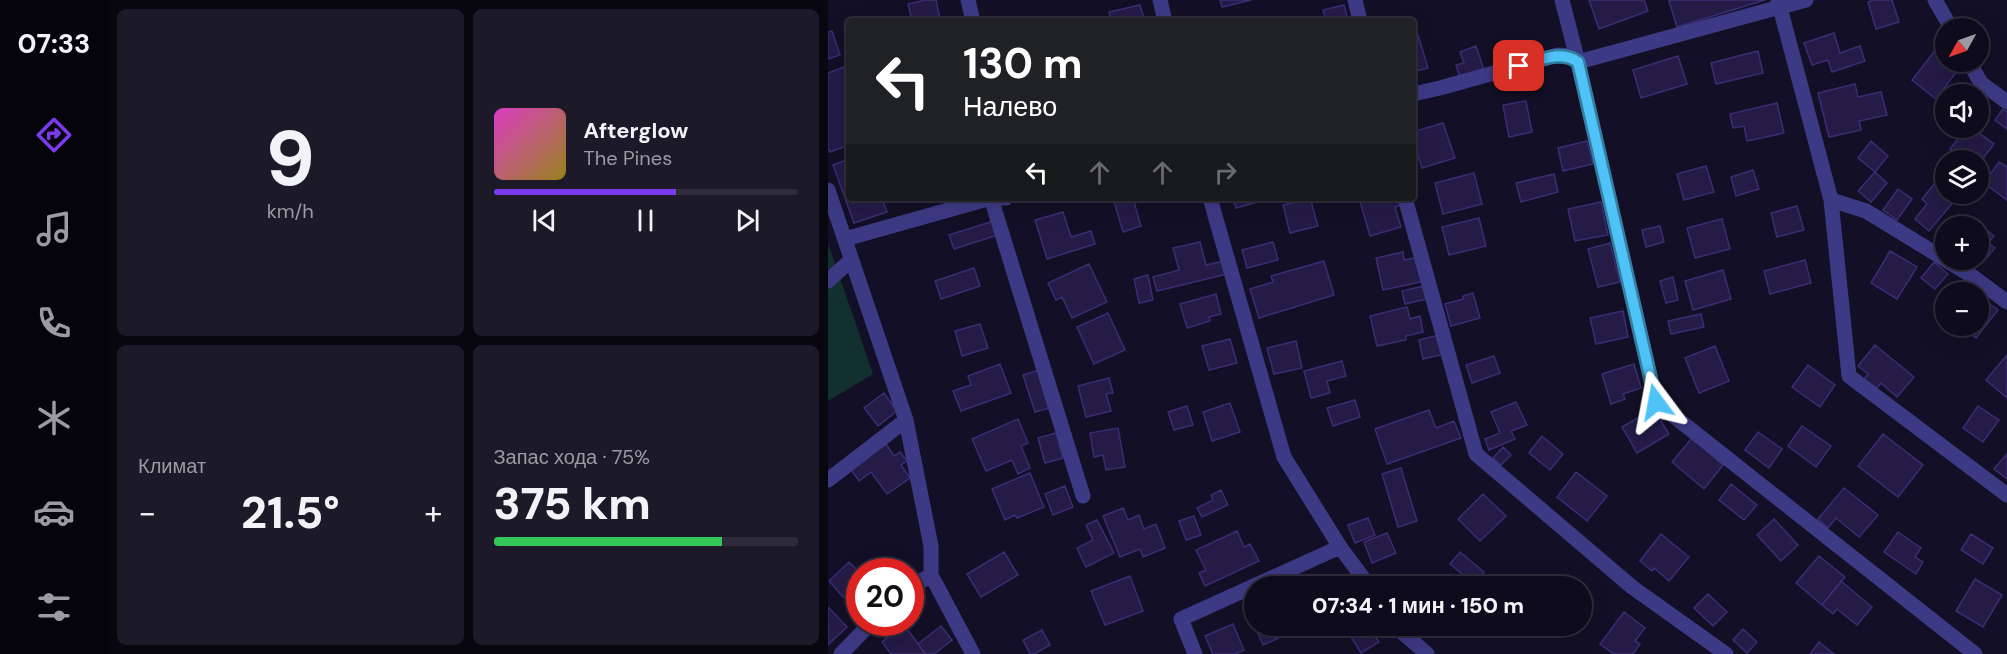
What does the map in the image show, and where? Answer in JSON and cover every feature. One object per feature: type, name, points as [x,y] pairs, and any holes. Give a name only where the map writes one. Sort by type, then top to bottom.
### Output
[{"type":"lane","points":[[968,0],[972,18]]},
{"type":"lane","points":[[1160,0],[1164,18]]},
{"type":"lane","points":[[1355,0],[1359,18]]},
{"type":"lane","points":[[1562,0],[1656,402],[1975,654]]},
{"type":"lane","points":[[1578,62],[1779,3],[1806,0]]},
{"type":"lane","points":[[1935,0],[1945,18]]},
{"type":"lane","points":[[1779,3],[1831,200],[1849,376],[2007,495]]},
{"type":"lane","points":[[1416,93],[1558,55],[1571,56],[1578,62]]},
{"type":"lane","points":[[1975,72],[1981,82],[2007,102]]},
{"type":"lane","points":[[828,190],[906,420],[931,546],[931,575],[973,654]]},
{"type":"lane","points":[[1831,200],[1866,211],[1972,276],[2007,302]]},
{"type":"lane","points":[[845,239],[980,201]]},
{"type":"lane","points":[[992,201],[1083,496]]},
{"type":"lane","points":[[1211,201],[1284,457],[1340,547],[1362,576]]},
{"type":"lane","points":[[1406,201],[1476,454],[1632,587],[1726,654]]},
{"type":"lane","points":[[828,281],[851,260]]},
{"type":"lane","points":[[828,480],[906,420]]},
{"type":"lane","points":[[1195,654],[1181,619],[1340,547]]},
{"type":"lane","points":[[924,579],[931,575]]},
{"type":"lane","points":[[841,654],[858,636]]},
{"type":"lane","points":[[1407,636],[1427,654]]},
{"type":"green space","points":[[828,243],[873,374],[828,401]]},
{"type":"building","points":[[936,0],[940,18],[911,18],[908,4]]},
{"type":"building","points":[[1220,0],[1251,0],[1222,7]]},
{"type":"building","points":[[1589,0],[1644,0],[1648,11],[1599,29]]},
{"type":"building","points":[[1765,0],[1677,27],[1669,1]]},
{"type":"building","points":[[1892,0],[1899,22],[1876,29],[1868,2]]},
{"type":"building","points":[[1140,5],[1144,18],[1110,18],[1109,12]]},
{"type":"building","points":[[1344,5],[1347,18],[1325,18],[1323,10]]},
{"type":"building","points":[[832,31],[840,55],[828,59],[828,32]]},
{"type":"building","points":[[1834,33],[1840,53],[1860,46],[1865,61],[1832,72],[1828,60],[1812,65],[1804,43]]},
{"type":"building","points":[[1418,35],[1428,68],[1416,71],[1416,36]]},
{"type":"building","points":[[1476,46],[1485,73],[1461,81],[1456,65],[1464,63],[1460,52]]},
{"type":"building","points":[[1758,51],[1763,73],[1716,84],[1711,63]]},
{"type":"building","points":[[1935,51],[1935,72],[1956,72],[1947,84],[1935,84],[1935,98],[1912,80]]},
{"type":"building","points":[[1678,56],[1687,84],[1641,98],[1633,70]]},
{"type":"building","points":[[846,66],[846,146],[830,152],[828,148],[828,73]]},
{"type":"building","points":[[1855,84],[1858,97],[1881,92],[1887,115],[1859,121],[1861,130],[1829,137],[1818,93]]},
{"type":"building","points":[[1526,101],[1532,132],[1509,137],[1503,105]]},
{"type":"building","points":[[1777,103],[1784,133],[1747,141],[1744,126],[1733,128],[1730,114]]},
{"type":"building","points":[[2003,109],[2007,112],[2007,129],[1995,120]]},
{"type":"building","points":[[1443,123],[1455,158],[1422,168],[1416,149],[1416,131]]},
{"type":"building","points":[[1958,138],[1986,138],[1994,144],[1989,151],[1950,149]]},
{"type":"building","points":[[1587,141],[1593,164],[1563,171],[1558,148]]},
{"type":"building","points":[[1871,141],[1888,156],[1875,172],[1858,158]]},
{"type":"building","points":[[846,160],[846,201],[833,165]]},
{"type":"building","points":[[1999,162],[2007,167],[2007,200],[1989,187],[1989,176]]},
{"type":"building","points":[[1706,166],[1714,192],[1684,200],[1677,174]]},
{"type":"building","points":[[1753,170],[1759,189],[1736,196],[1731,177]]},
{"type":"building","points":[[1875,172],[1887,183],[1871,202],[1858,191]]},
{"type":"building","points":[[1474,173],[1482,204],[1443,214],[1435,183]]},
{"type":"building","points":[[1554,174],[1558,192],[1521,202],[1516,183]]},
{"type":"building","points":[[1935,183],[1935,204],[1952,204],[1942,216],[1935,216],[1935,224],[1929,231],[1915,219],[1927,204],[1922,199]]},
{"type":"building","points":[[1898,189],[1912,199],[1897,220],[1883,210]]},
{"type":"building","points":[[846,201],[883,201],[887,212],[854,223]]},
{"type":"building","points":[[1114,201],[1134,201],[1141,226],[1123,232]]},
{"type":"building","points":[[1234,201],[1261,201],[1236,208]]},
{"type":"building","points":[[1311,201],[1318,226],[1290,233],[1283,205]]},
{"type":"building","points":[[1360,201],[1404,201],[1405,204],[1395,207],[1401,227],[1370,236]]},
{"type":"building","points":[[1601,202],[1608,235],[1575,241],[1568,209]]},
{"type":"building","points":[[1797,206],[1804,230],[1777,237],[1771,213]]},
{"type":"building","points":[[1063,212],[1071,237],[1091,231],[1095,244],[1047,259],[1035,220]]},
{"type":"building","points":[[1003,218],[1007,232],[954,249],[949,235]]},
{"type":"building","points":[[1479,218],[1486,246],[1449,255],[1442,227]]},
{"type":"building","points":[[1722,219],[1730,249],[1695,258],[1687,228]]},
{"type":"building","points":[[1660,226],[1664,242],[1646,247],[1642,230]]},
{"type":"building","points":[[1989,232],[1994,236],[1989,242]]},
{"type":"building","points":[[1200,242],[1206,265],[1224,261],[1227,274],[1157,291],[1153,277],[1179,270],[1173,248]]},
{"type":"building","points":[[1273,242],[1278,260],[1247,268],[1242,250]]},
{"type":"building","points":[[1610,243],[1620,282],[1598,287],[1588,249]]},
{"type":"building","points":[[1989,244],[1995,248],[1989,255]]},
{"type":"building","points":[[1890,251],[1917,267],[1897,299],[1871,283]]},
{"type":"building","points":[[1403,252],[1404,260],[1419,257],[1425,281],[1383,290],[1376,258]]},
{"type":"building","points":[[1805,260],[1811,283],[1770,294],[1764,271]]},
{"type":"building","points":[[1324,261],[1334,295],[1259,318],[1250,289],[1273,282],[1271,276]]},
{"type":"building","points":[[1934,262],[1935,270],[1943,270],[1948,274],[1941,282],[1935,282],[1935,289],[1921,278]]},
{"type":"building","points":[[1089,264],[1107,302],[1072,318],[1062,297],[1056,300],[1048,283]]},
{"type":"building","points":[[974,268],[980,286],[941,299],[935,281]]},
{"type":"building","points":[[1723,270],[1731,299],[1693,310],[1685,281]]},
{"type":"building","points":[[1148,275],[1153,300],[1139,303],[1134,279]]},
{"type":"building","points":[[1673,277],[1678,300],[1666,303],[1660,281]]},
{"type":"building","points":[[1424,286],[1427,299],[1405,304],[1402,291]]},
{"type":"building","points":[[1473,293],[1480,318],[1451,326],[1445,304],[1463,299],[1463,296]]},
{"type":"building","points":[[1216,294],[1221,314],[1209,317],[1210,321],[1187,328],[1180,304]]},
{"type":"building","points":[[1989,304],[1998,310],[1989,321]]},
{"type":"building","points":[[1407,307],[1410,319],[1420,316],[1423,332],[1406,336],[1406,340],[1377,346],[1370,316]]},
{"type":"building","points":[[1623,311],[1628,337],[1596,344],[1590,318]]},
{"type":"building","points":[[1108,313],[1125,350],[1094,364],[1077,327]]},
{"type":"building","points":[[1701,314],[1704,327],[1671,334],[1668,321]]},
{"type":"building","points":[[980,324],[988,348],[962,356],[955,331]]},
{"type":"building","points":[[1439,335],[1444,354],[1423,359],[1419,340]]},
{"type":"building","points":[[1230,339],[1237,363],[1209,370],[1202,346]]},
{"type":"building","points":[[1296,341],[1302,368],[1274,374],[1267,348]]},
{"type":"building","points":[[1875,345],[1914,377],[1897,397],[1881,383],[1876,389],[1864,379],[1868,374],[1858,366]]},
{"type":"building","points":[[1715,346],[1729,381],[1699,393],[1685,358]]},
{"type":"building","points":[[2007,355],[2007,398],[1986,380]]},
{"type":"building","points":[[1494,356],[1500,373],[1472,383],[1466,365]]},
{"type":"building","points":[[1342,361],[1346,376],[1327,381],[1330,393],[1311,398],[1304,371]]},
{"type":"building","points":[[1000,364],[1011,393],[961,411],[953,391],[971,385],[968,376]]},
{"type":"building","points":[[1634,364],[1641,388],[1623,394],[1625,399],[1611,404],[1602,374]]},
{"type":"building","points":[[1808,365],[1835,385],[1820,407],[1792,387]]},
{"type":"building","points":[[1042,369],[1053,407],[1035,412],[1023,375]]},
{"type":"building","points":[[1109,378],[1113,393],[1106,394],[1111,411],[1086,417],[1078,386]]},
{"type":"building","points":[[884,393],[897,411],[878,426],[864,408]]},
{"type":"building","points":[[1355,400],[1360,417],[1333,426],[1327,408]]},
{"type":"building","points":[[1516,402],[1527,425],[1511,431],[1515,439],[1489,450],[1485,439],[1500,433],[1491,412]]},
{"type":"building","points":[[1230,403],[1240,432],[1212,441],[1203,412]]},
{"type":"building","points":[[1187,406],[1193,425],[1174,430],[1168,412]]},
{"type":"building","points":[[1658,406],[1665,418],[1661,421],[1669,434],[1637,453],[1622,427]]},
{"type":"building","points":[[1978,406],[1999,420],[1983,442],[1963,428]]},
{"type":"building","points":[[1429,410],[1436,428],[1454,421],[1461,438],[1387,464],[1375,429]]},
{"type":"building","points":[[1018,419],[1028,443],[1021,446],[1030,468],[1018,474],[1012,460],[986,471],[972,439]]},
{"type":"building","points":[[1802,426],[1831,446],[1816,467],[1788,446]]},
{"type":"building","points":[[1118,428],[1125,467],[1106,470],[1103,455],[1094,457],[1090,433]]},
{"type":"building","points":[[1758,432],[1782,449],[1769,468],[1745,450]]},
{"type":"building","points":[[1056,433],[1063,458],[1045,463],[1038,438]]},
{"type":"building","points":[[1883,434],[1923,465],[1898,497],[1858,466]]},
{"type":"building","points":[[1542,436],[1563,454],[1550,470],[1529,453]]},
{"type":"building","points":[[1692,438],[1723,465],[1704,489],[1672,462]]},
{"type":"building","points":[[885,442],[894,456],[900,452],[907,461],[901,465],[910,478],[887,494],[871,472],[859,481],[849,467]]},
{"type":"building","points":[[1503,447],[1511,455],[1501,465],[1493,458]]},
{"type":"building","points":[[2007,454],[2007,479],[1994,469]]},
{"type":"building","points":[[1401,468],[1417,521],[1398,527],[1382,474]]},
{"type":"building","points":[[1576,472],[1607,496],[1587,521],[1557,497]]},
{"type":"building","points":[[1030,473],[1044,507],[1017,518],[1015,515],[1005,520],[992,489]]},
{"type":"building","points":[[1731,484],[1757,505],[1744,520],[1719,500]]},
{"type":"building","points":[[1065,486],[1073,507],[1053,515],[1045,494]]},
{"type":"building","points":[[1844,488],[1878,515],[1859,537],[1836,518],[1828,528],[1818,519]]},
{"type":"building","points":[[1221,490],[1228,505],[1202,517],[1197,508],[1213,500],[1211,495]]},
{"type":"building","points":[[1483,494],[1506,516],[1480,541],[1458,519]]},
{"type":"building","points":[[1123,508],[1128,520],[1139,515],[1144,529],[1156,524],[1165,548],[1143,557],[1140,549],[1120,557],[1103,516]]},
{"type":"building","points":[[1194,516],[1201,535],[1186,540],[1179,521]]},
{"type":"building","points":[[1368,518],[1375,535],[1355,543],[1348,525]]},
{"type":"building","points":[[1774,519],[1798,545],[1781,561],[1757,535]]},
{"type":"building","points":[[1097,520],[1114,553],[1086,567],[1077,548],[1093,540],[1086,525]]},
{"type":"building","points":[[1237,531],[1244,547],[1250,544],[1259,561],[1205,586],[1199,573],[1206,570],[1196,550]]},
{"type":"building","points":[[1898,532],[1921,548],[1915,557],[1923,562],[1916,574],[1884,552]]},
{"type":"building","points":[[1387,533],[1396,553],[1372,563],[1364,542]]},
{"type":"building","points":[[1661,534],[1689,557],[1669,581],[1654,568],[1652,571],[1640,561]]},
{"type":"building","points":[[1971,534],[1993,548],[1983,564],[1961,550]]},
{"type":"building","points":[[1004,552],[1018,575],[981,597],[967,574]]},
{"type":"building","points":[[1460,552],[1484,572],[1481,576],[1464,576],[1450,564]]},
{"type":"building","points":[[1819,556],[1845,577],[1822,605],[1796,583]]},
{"type":"building","points":[[846,565],[846,594],[843,597],[829,581]]},
{"type":"building","points":[[1130,576],[1143,611],[1105,625],[1091,591]]},
{"type":"building","points":[[1975,579],[2002,595],[1983,627],[1956,611]]},
{"type":"building","points":[[1841,581],[1872,607],[1857,625],[1837,609],[1833,614],[1822,605]]},
{"type":"building","points":[[1708,594],[1727,612],[1713,626],[1694,608]]},
{"type":"building","points":[[828,607],[846,628],[828,645]]},
{"type":"building","points":[[1624,612],[1645,628],[1635,641],[1640,644],[1633,654],[1614,654],[1600,644]]},
{"type":"building","points":[[1233,624],[1244,650],[1235,654],[1213,654],[1205,636]]},
{"type":"building","points":[[941,626],[952,640],[934,654],[925,654],[918,644]]},
{"type":"building","points":[[1743,629],[1757,642],[1747,653],[1733,640]]},
{"type":"building","points":[[1042,630],[1050,645],[1030,654],[1023,640]]},
{"type":"building","points":[[890,636],[912,636],[925,653],[891,654],[882,642]]},
{"type":"building","points":[[1259,636],[1283,636],[1263,645]]},
{"type":"building","points":[[1350,636],[1375,636],[1379,642],[1361,653]]},
{"type":"building","points":[[1819,642],[1834,654],[1810,654]]},
{"type":"route","points":[[1519,66],[1558,55],[1571,56],[1578,62],[1656,402]]}]
